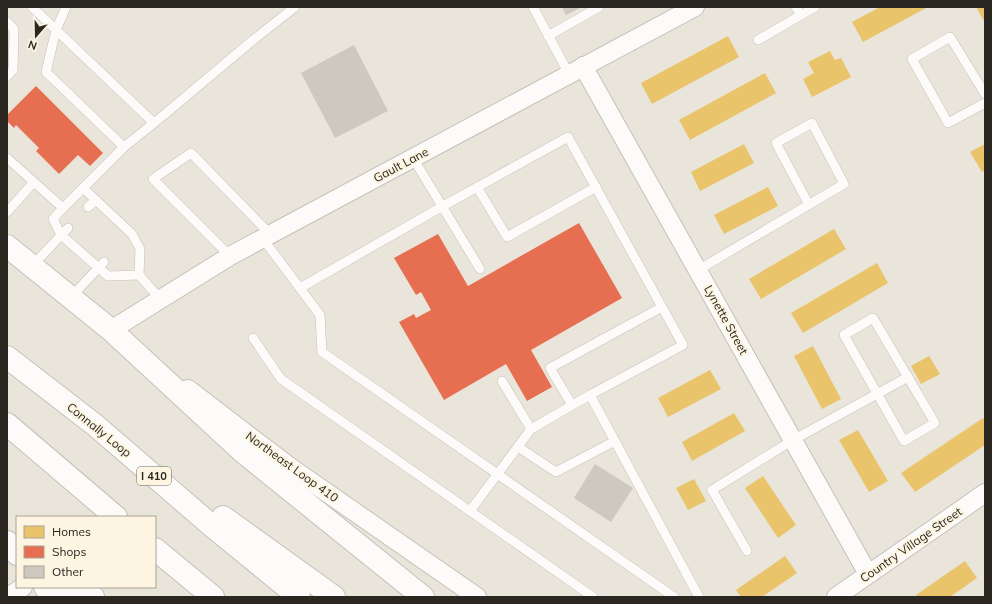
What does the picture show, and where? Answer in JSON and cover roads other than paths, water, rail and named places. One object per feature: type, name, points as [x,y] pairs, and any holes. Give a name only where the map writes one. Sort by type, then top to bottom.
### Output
[{"type":"main road","name":"Northeast Loop 410","points":[[7,246],[111,330],[243,452],[424,597]]},
{"type":"main road","name":"Connally Loop","points":[[7,357],[95,425],[212,526],[299,597]]},
{"type":"main road","points":[[7,424],[115,516]]},
{"type":"main road","points":[[95,425],[334,597]]},
{"type":"main road","points":[[7,530],[16,537]]},
{"type":"main road","points":[[7,542],[16,553]]},
{"type":"main road","points":[[156,550],[213,597]]},
{"type":"main road","points":[[46,588],[54,597]]},
{"type":"street","name":"Gault Lane","points":[[111,330],[230,256],[692,8]]},
{"type":"street","name":"Lynette Street","points":[[576,70],[698,270],[868,574]]},
{"type":"street","name":"Northeast Loop 410","points":[[111,330],[290,467],[477,597]]},
{"type":"street","name":"Country Village Street","points":[[836,597],[985,493]]},
{"type":"street","points":[[8,597],[22,588]]},
{"type":"street","points":[[68,588],[88,593]]},
{"type":"lane","points":[[32,7],[154,123]]},
{"type":"lane","points":[[66,7],[56,30],[46,72],[124,147]]},
{"type":"lane","points":[[139,275],[108,276],[102,265],[61,235],[53,219],[124,147],[295,7]]},
{"type":"lane","points":[[533,7],[548,36],[576,70]]},
{"type":"lane","points":[[548,36],[599,7]]},
{"type":"lane","points":[[758,40],[798,11],[815,7]]},
{"type":"lane","points":[[7,22],[14,29],[13,70],[7,76]]},
{"type":"lane","points":[[985,94],[950,37],[912,59],[948,123],[985,103]]},
{"type":"lane","points":[[698,270],[809,205],[844,184],[812,123],[776,142],[809,205]]},
{"type":"lane","points":[[300,288],[443,206],[568,137],[683,345],[590,395],[531,429],[470,511]]},
{"type":"lane","points":[[230,256],[153,179],[191,153],[267,237],[300,288],[320,315],[322,352],[674,597]]},
{"type":"lane","points":[[7,158],[33,183],[63,208]]},
{"type":"lane","points":[[412,158],[443,206],[480,269]]},
{"type":"lane","points":[[7,212],[33,183]]},
{"type":"lane","points":[[477,188],[507,238],[596,187]]},
{"type":"lane","points":[[83,188],[132,234],[140,249],[139,275],[160,300]]},
{"type":"lane","points":[[88,207],[96,200]]},
{"type":"lane","points":[[32,266],[68,228]]},
{"type":"lane","points":[[124,241],[132,234]]},
{"type":"lane","points":[[71,298],[102,265]]},
{"type":"lane","points":[[572,405],[550,368],[662,307]]},
{"type":"lane","points":[[873,318],[935,423],[904,441],[877,394],[844,334],[873,318]]},
{"type":"lane","points":[[253,338],[281,379],[593,597]]},
{"type":"lane","points":[[747,551],[712,490],[793,440],[908,377]]},
{"type":"lane","points":[[502,381],[531,429]]},
{"type":"lane","points":[[590,395],[699,597]]},
{"type":"lane","points":[[518,447],[556,472],[615,441]]}]
